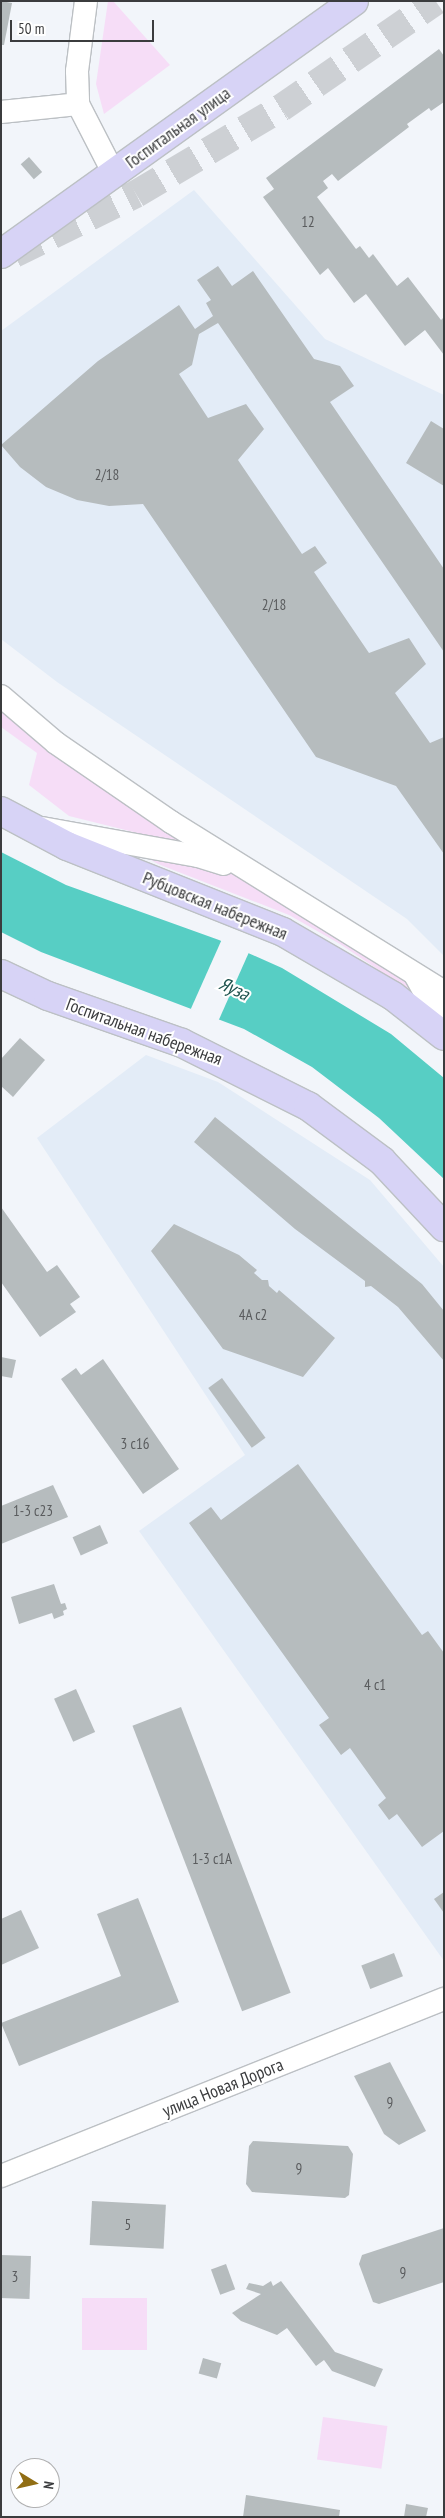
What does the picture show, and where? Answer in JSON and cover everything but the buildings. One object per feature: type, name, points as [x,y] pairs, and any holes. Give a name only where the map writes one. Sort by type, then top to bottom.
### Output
[{"type":"main road","name":"Госпитальная улица","points":[[1,254],[354,1]]},
{"type":"main road","name":"Рубцовская набережная","points":[[1,811],[26,826],[150,881],[283,932],[392,996],[444,1036]]},
{"type":"main road","name":"Госпитальная набережная","points":[[1,974],[48,996],[182,1043],[308,1106],[382,1161],[444,1227]]},
{"type":"street","points":[[86,1],[77,71],[78,104],[114,174]]},
{"type":"street","points":[[1,112],[78,104]]},
{"type":"street","points":[[1,696],[56,743],[171,822],[444,992]]},
{"type":"street","points":[[26,826],[198,856],[264,880]]},
{"type":"street","points":[[415,974],[444,1027]]},
{"type":"street","name":"улица Новая Дорога","points":[[1,2176],[444,1999]]},
{"type":"shaded area","points":[[108,1],[113,1],[170,65],[104,114],[96,84]]},
{"type":"shaded area","points":[[194,190],[325,339],[444,395],[444,956],[407,919],[57,682],[1,639],[1,331]]},
{"type":"shaded area","points":[[1,712],[67,755],[186,845],[69,816],[29,785],[37,753],[1,727]]},
{"type":"shaded area","points":[[130,848],[203,861],[267,885],[444,1007],[444,1014],[340,944],[289,915],[158,864]]},
{"type":"shaded area","points":[[146,1055],[218,1082],[370,1180],[444,1267],[444,1961],[139,1531],[245,1455],[37,1138]]},
{"type":"shaded area","points":[[82,2298],[147,2298],[147,2350],[82,2350]]},
{"type":"shaded area","points":[[323,2417],[387,2426],[381,2469],[317,2460]]},
{"type":"water","name":"Яуза","points":[[1,852],[66,885],[219,940],[282,968],[391,1034],[444,1078],[444,1179],[379,1118],[312,1067],[244,1029],[41,952],[1,932]]},
{"type":"pier","points":[[222,939],[249,951],[218,1022],[191,1009]]},
{"type":"tunnel","points":[[14,254],[136,194],[281,108],[436,1]]}]
